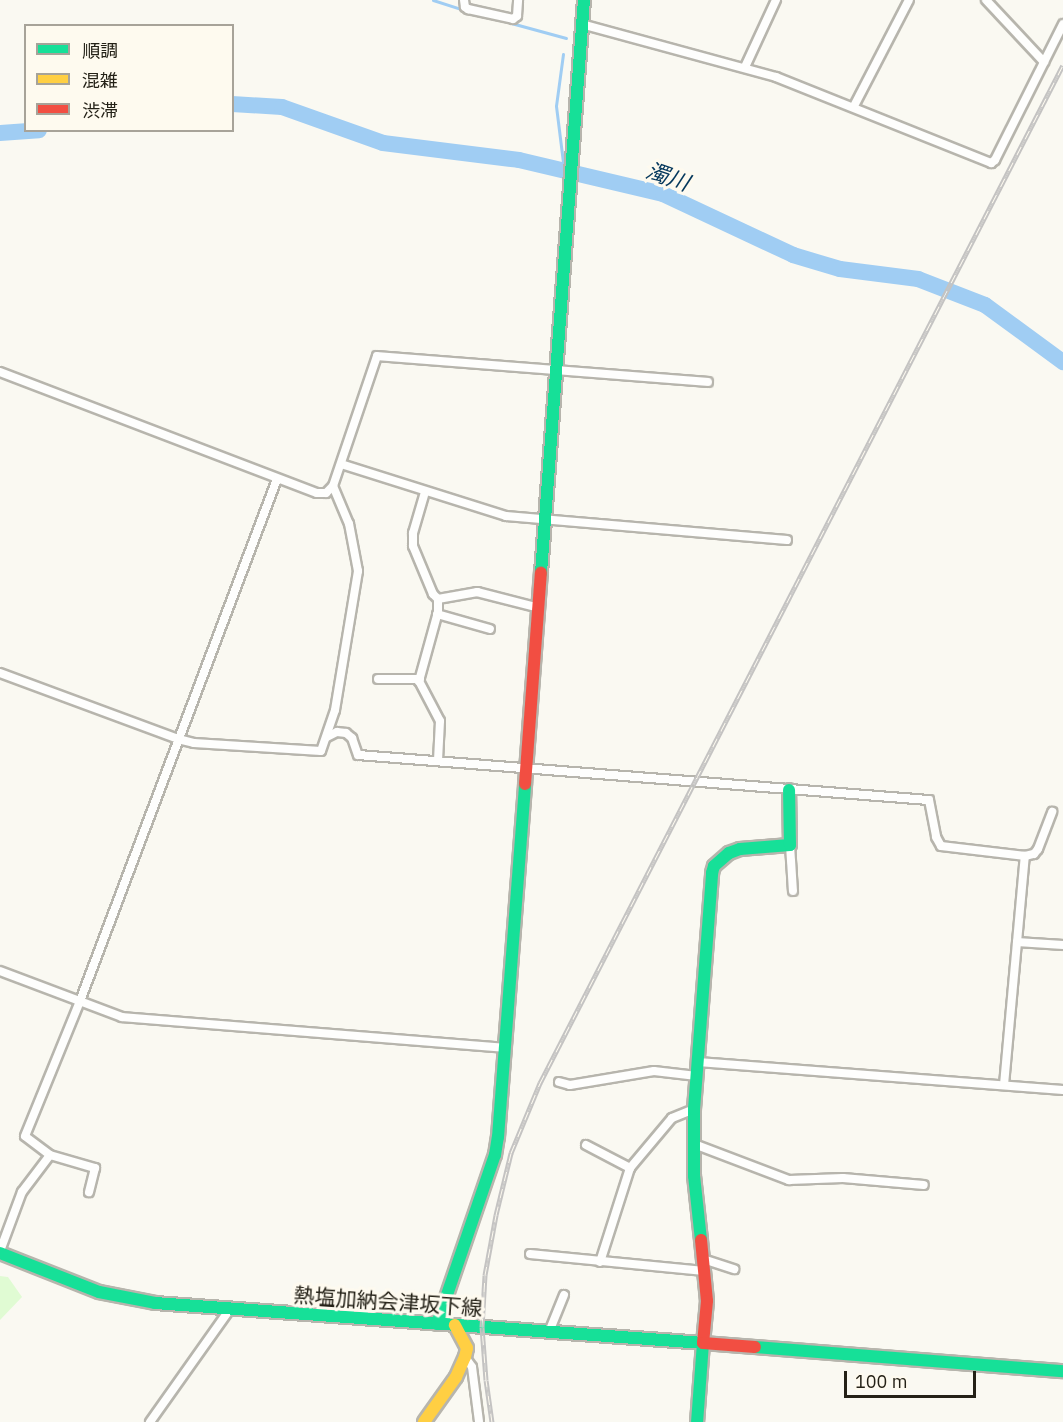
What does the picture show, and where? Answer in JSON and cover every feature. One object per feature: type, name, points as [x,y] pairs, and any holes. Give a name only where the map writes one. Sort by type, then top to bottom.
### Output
[{"type":"street","points":[[464,0],[465,7],[468,9],[513,19],[517,16],[518,0]]},
{"type":"street","points":[[437,1324],[495,1155],[506,1048],[540,608],[584,0]]},
{"type":"street","points":[[745,67],[776,0]]},
{"type":"street","points":[[854,106],[909,0]]},
{"type":"street","points":[[986,0],[1044,62]]},
{"type":"street","points":[[581,24],[745,67],[854,106],[991,163],[995,160],[1063,24]]},
{"type":"street","points":[[0,372],[317,493],[326,493],[333,486],[377,356],[557,372],[708,382]]},
{"type":"street","points":[[341,464],[497,514],[787,540]]},
{"type":"street","points":[[89,1192],[95,1168],[50,1155],[25,1136],[80,1000],[277,479]]},
{"type":"street","points":[[0,673],[178,739],[310,753],[321,752],[327,737],[345,656],[358,572],[349,524],[333,486]]},
{"type":"street","points":[[425,492],[413,533],[413,546],[433,594],[438,599],[437,615],[420,679],[421,686],[440,721],[438,761]]},
{"type":"street","points":[[438,599],[477,592],[540,608]]},
{"type":"street","points":[[437,615],[489,629]]},
{"type":"street","points":[[378,679],[420,679]]},
{"type":"street","points":[[327,737],[337,732],[346,733],[352,738],[358,755],[929,800],[936,837],[941,846],[1025,856],[1034,855],[1038,849],[1052,812]]},
{"type":"street","points":[[789,790],[789,845],[793,891]]},
{"type":"street","points":[[697,1422],[707,1311],[694,1176],[694,1109],[714,866],[724,856],[740,849],[789,845]]},
{"type":"street","points":[[1004,1085],[1025,856]]},
{"type":"street","points":[[1017,942],[1063,945]]},
{"type":"street","points":[[0,971],[122,1017],[506,1048]]},
{"type":"street","points":[[698,1062],[1063,1090]]},
{"type":"street","points":[[559,1082],[573,1084],[650,1071],[697,1076]]},
{"type":"street","points":[[600,1262],[630,1168],[672,1118],[694,1109]]},
{"type":"street","points":[[694,1144],[794,1181],[843,1178],[924,1185]]},
{"type":"street","points":[[586,1145],[630,1168]]},
{"type":"street","points":[[0,1252],[22,1192],[50,1155]]},
{"type":"street","name":"熱塩加納会津坂下線","points":[[0,1252],[124,1299],[1063,1371]]},
{"type":"street","points":[[530,1254],[600,1262],[704,1265],[734,1269]]},
{"type":"street","points":[[549,1332],[564,1295]]},
{"type":"street","points":[[150,1422],[230,1308]]},
{"type":"street","points":[[424,1422],[456,1377],[468,1348],[455,1325]]},
{"type":"street","points":[[465,1357],[472,1367],[479,1422]]},
{"type":"green space","points":[[0,1276],[8,1277],[22,1297],[0,1320]]},
{"type":"waterway","points":[[433,0],[464,10]]},
{"type":"waterway","points":[[511,23],[566,38]]},
{"type":"waterway","points":[[563,54],[556,106],[564,170]]},
{"type":"waterway","name":"濁川","points":[[234,104],[282,107],[383,143],[519,160],[663,194],[793,255],[840,269],[918,279],[985,305],[1063,362]]},
{"type":"waterway","name":"濁川","points":[[0,133],[24,131]]},
{"type":"railway","points":[[492,1422],[482,1327],[485,1275],[511,1153],[540,1083],[1063,65]]},
{"type":"traffic: fast","points":[[541,573],[584,0]]},
{"type":"traffic: fast","points":[[437,1324],[495,1155],[498,1137],[525,784]]},
{"type":"traffic: fast","points":[[701,1240],[694,1176],[694,1109],[712,873],[714,866],[729,853],[740,849],[790,845],[789,790]]},
{"type":"traffic: fast","points":[[0,1253],[99,1292],[155,1303],[703,1343],[697,1422]]},
{"type":"traffic: fast","points":[[755,1347],[1063,1371]]},
{"type":"traffic: slow","points":[[424,1422],[456,1377],[465,1357],[467,1348],[455,1325]]},
{"type":"traffic: jam","points":[[525,784],[541,573]]},
{"type":"traffic: jam","points":[[701,1240],[707,1301],[703,1343],[755,1347]]}]
